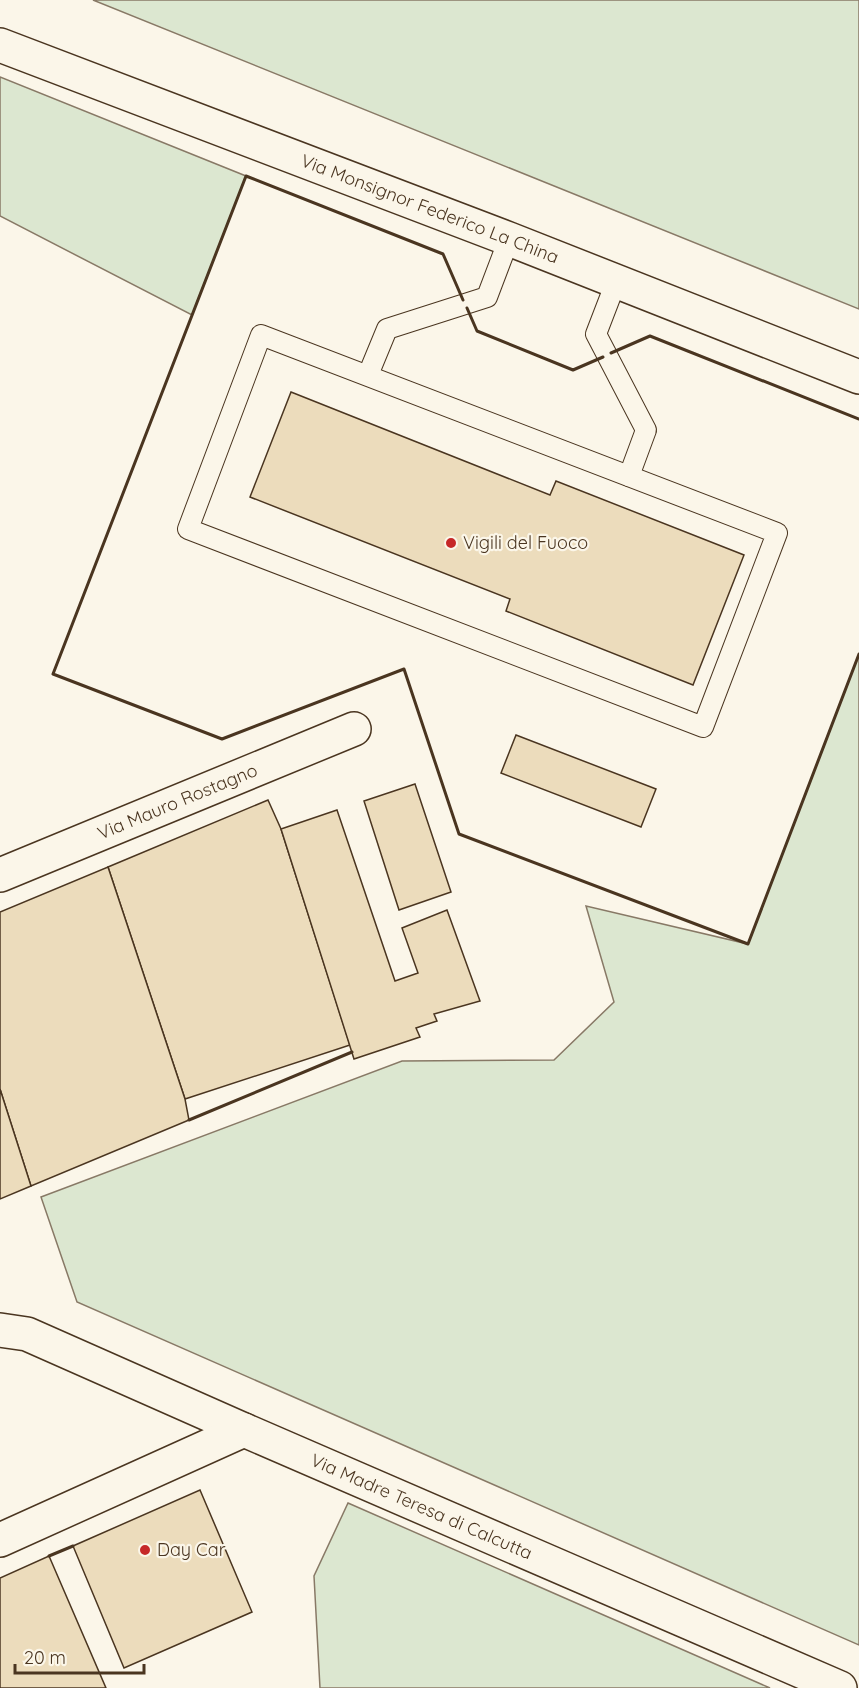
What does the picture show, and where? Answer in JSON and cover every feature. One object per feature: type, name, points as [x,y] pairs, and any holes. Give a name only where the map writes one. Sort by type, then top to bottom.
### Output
[{"type":"street","name":"Via Monsignor Federico La China","points":[[0,45],[509,239],[859,376]]},
{"type":"street","name":"Via Mauro Rostagno","points":[[0,875],[354,729]]},
{"type":"street","name":"Via Madre Teresa di Calcutta","points":[[0,1330],[27,1334],[840,1688]]},
{"type":"street","points":[[0,1540],[244,1430]]},
{"type":"lane","points":[[368,375],[387,329],[487,297],[509,239]]},
{"type":"lane","points":[[616,282],[596,334],[646,430],[629,476]]},
{"type":"lane","points":[[261,335],[368,375],[777,533],[703,728],[188,529],[261,335]]},
{"type":"green space","points":[[93,0],[859,0],[859,309]]},
{"type":"green space","points":[[0,77],[246,176],[192,315],[0,216]]},
{"type":"green space","points":[[859,654],[859,1645],[77,1302],[41,1197],[402,1061],[554,1060],[614,1002],[586,906],[748,944]]},
{"type":"green space","points":[[348,1503],[770,1688],[320,1688],[314,1576]]},
{"type":"building","points":[[291,392],[550,495],[556,481],[744,555],[693,685],[506,611],[510,599],[250,497]]},
{"type":"building","points":[[516,735],[656,789],[641,827],[501,773]]},
{"type":"building","points":[[415,784],[451,892],[399,910],[364,801]]},
{"type":"building","points":[[268,800],[281,829],[350,1045],[185,1099],[108,867]]},
{"type":"building","points":[[337,810],[395,981],[418,973],[402,928],[447,910],[480,1001],[434,1014],[437,1021],[416,1028],[420,1037],[354,1059],[281,829]]},
{"type":"building","points":[[108,867],[185,1099],[189,1120],[31,1186],[0,1089],[0,912]]},
{"type":"building","points":[[0,1089],[31,1186],[0,1199]]},
{"type":"building","points":[[200,1490],[252,1612],[124,1668],[73,1546]]},
{"type":"building","points":[[49,1556],[106,1688],[0,1688],[0,1578]]},
{"type":"wall","points":[[463,300],[443,254],[246,176],[53,674],[222,739],[404,669],[459,834],[748,944],[859,654]]},
{"type":"wall","points":[[467,308],[477,331],[573,370],[603,357]]},
{"type":"wall","points":[[611,353],[650,336],[859,419]]},
{"type":"wall","points":[[189,1120],[352,1052]]},
{"type":"wall","points":[[49,1556],[73,1546]]},
{"type":"place","name":"Vigili del Fuoco","points":[[451,543]]},
{"type":"place","name":"Day Car","points":[[145,1550]]}]
